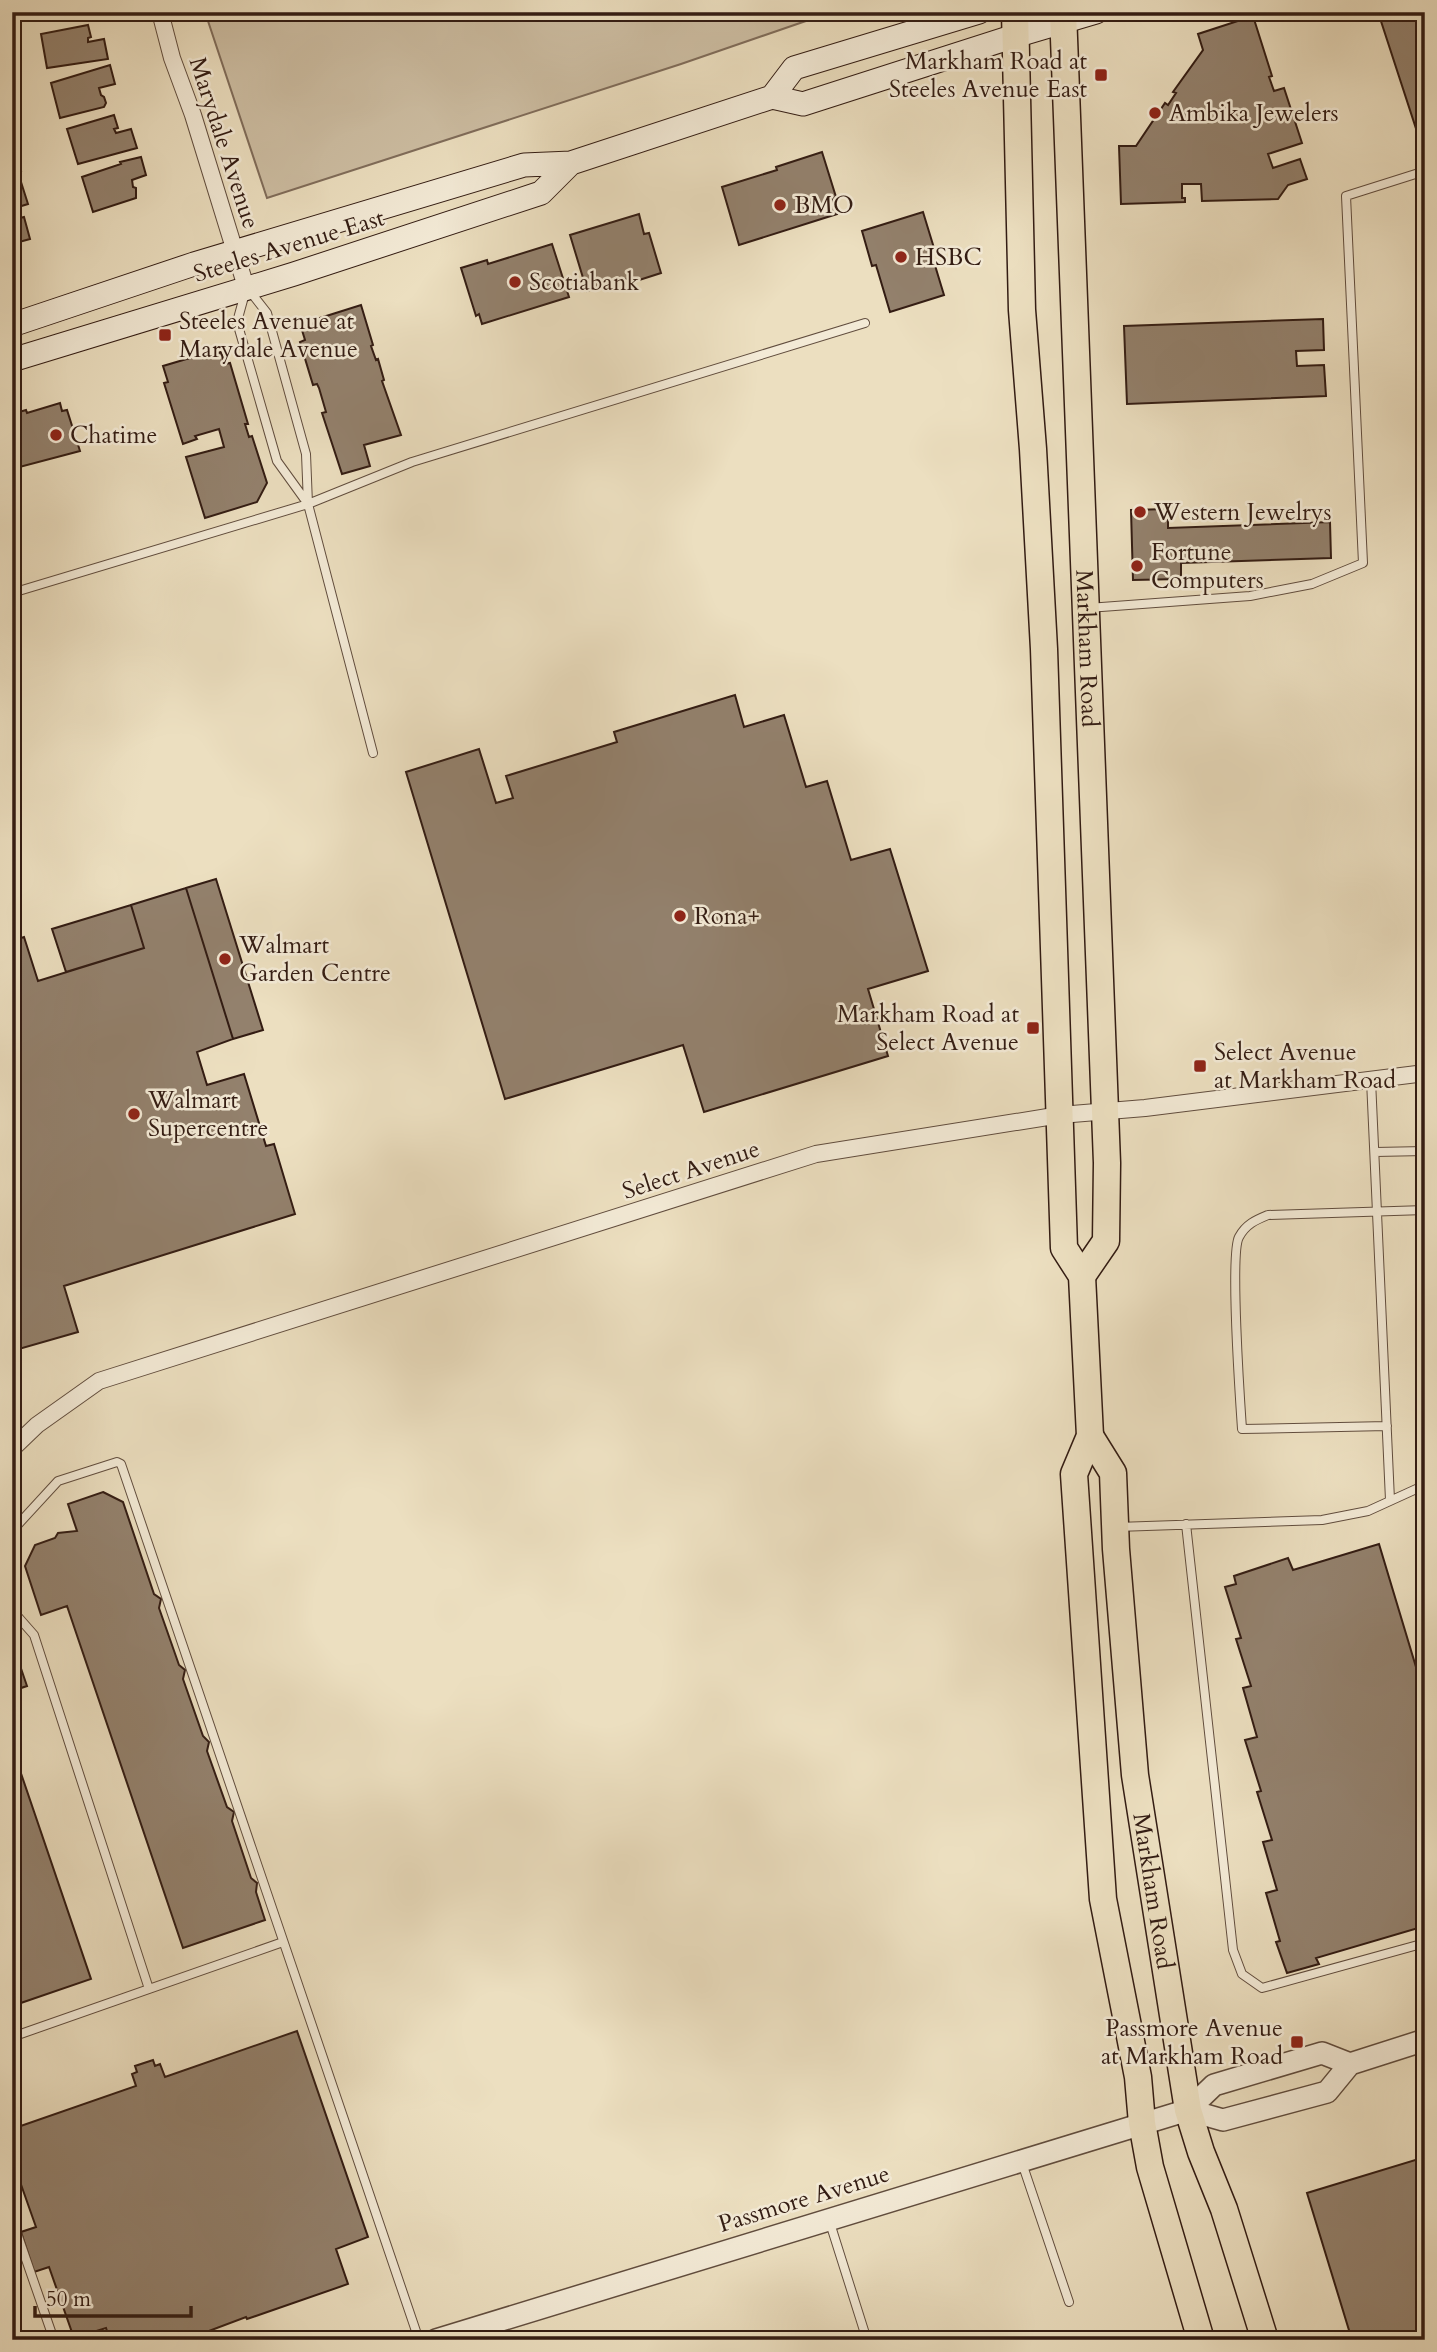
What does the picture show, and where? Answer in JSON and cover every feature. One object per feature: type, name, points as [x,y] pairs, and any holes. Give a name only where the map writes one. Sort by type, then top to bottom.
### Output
[{"type":"main road","points":[[772,97],[794,68],[979,12]]},
{"type":"main road","name":"Steeles Avenue East","points":[[12,325],[235,252],[524,165],[571,163],[772,97],[803,104],[1015,24],[1096,12]]},
{"type":"main road","name":"Markham Road","points":[[1063,18],[1097,942],[1106,1110],[1106,1241],[1082,1276]]},
{"type":"main road","name":"Markham Road","points":[[1015,24],[1022,310],[1040,567],[1064,1248],[1082,1276],[1090,1436],[1074,1474],[1103,1899],[1138,2077],[1142,2123],[1150,2167],[1202,2340]]},
{"type":"main road","name":"Steeles Avenue East","points":[[12,360],[294,274],[541,193],[571,163]]},
{"type":"main road","name":"Markham Road","points":[[1090,1436],[1113,1473],[1114,1527],[1135,1774],[1188,2110],[1201,2152],[1224,2209],[1265,2340]]},
{"type":"street","name":"Marydale Avenue","points":[[160,12],[172,58],[216,186],[246,287]]},
{"type":"street","name":"Select Avenue","points":[[12,1450],[37,1425],[99,1381],[816,1154],[1060,1115],[1144,1108],[1425,1073]]},
{"type":"street","points":[[1188,2110],[1223,2120],[1327,2092],[1350,2064],[1425,2040]]},
{"type":"street","name":"Passmore Avenue","points":[[436,2340],[458,2337],[829,2219],[1188,2110],[1214,2085],[1322,2053],[1350,2064]]},
{"type":"lane","points":[[1086,608],[1250,596],[1312,584],[1363,563],[1346,196],[1425,171]]},
{"type":"lane","points":[[246,287],[237,323],[277,461],[308,504]]},
{"type":"lane","points":[[246,287],[267,313],[306,454],[308,504],[373,753]]},
{"type":"lane","points":[[12,593],[308,504],[412,462],[865,323]]},
{"type":"lane","points":[[1371,1078],[1390,1500]]},
{"type":"lane","points":[[1374,1152],[1425,1151]]},
{"type":"lane","points":[[1387,1426],[1242,1429],[1237,1239],[1250,1223],[1268,1215],[1425,1210]]},
{"type":"lane","points":[[12,1531],[58,1481],[117,1462],[121,1464],[419,2340]]},
{"type":"lane","points":[[1114,1527],[1322,1520],[1368,1511],[1425,1485]]},
{"type":"lane","points":[[1186,1524],[1233,1950],[1242,1974],[1262,1989],[1425,1943]]},
{"type":"lane","points":[[12,1610],[34,1635],[149,1989]]},
{"type":"lane","points":[[12,2036],[283,1942]]},
{"type":"lane","points":[[1021,2160],[1069,2302]]},
{"type":"lane","points":[[12,2219],[54,2340]]},
{"type":"lane","points":[[829,2219],[867,2340]]},
{"type":"shaded area","points":[[205,12],[832,12],[681,64],[267,198]]},
{"type":"building","points":[[38,12],[83,12],[83,13],[39,17]]},
{"type":"building","points":[[1378,12],[1425,12],[1423,150]]},
{"type":"building","points":[[1253,16],[1272,76],[1269,77],[1274,91],[1284,88],[1302,143],[1268,154],[1273,168],[1300,159],[1307,179],[1288,185],[1278,199],[1202,201],[1201,184],[1182,184],[1182,198],[1185,198],[1185,202],[1121,204],[1119,146],[1136,146],[1165,103],[1168,105],[1176,93],[1173,92],[1203,50],[1198,34]]},
{"type":"building","points":[[88,25],[91,37],[88,42],[104,39],[108,59],[47,68],[41,34]]},
{"type":"building","points":[[110,65],[115,84],[99,88],[106,103],[104,107],[60,118],[51,83]]},
{"type":"building","points":[[114,115],[118,128],[114,129],[116,133],[131,129],[137,148],[78,164],[67,129]]},
{"type":"building","name":"BMO","points":[[822,152],[836,197],[832,199],[837,214],[739,245],[722,187],[777,170],[776,167]]},
{"type":"building","points":[[16,153],[21,171],[12,174],[12,154]]},
{"type":"building","points":[[141,157],[146,175],[132,180],[133,187],[136,188],[136,198],[93,212],[82,177]]},
{"type":"building","points":[[21,182],[28,204],[12,209],[12,185]]},
{"type":"building","name":"HSBC","points":[[923,212],[934,248],[930,249],[944,295],[890,312],[876,265],[872,266],[862,231]]},
{"type":"building","points":[[639,214],[644,234],[649,233],[661,273],[630,283],[629,278],[587,291],[570,235]]},
{"type":"building","points":[[24,217],[30,239],[12,244],[12,220]]},
{"type":"building","name":"Scotiabank","points":[[552,244],[569,297],[482,324],[479,314],[476,316],[461,268],[487,260],[488,264]]},
{"type":"building","points":[[361,305],[373,345],[371,346],[376,360],[378,359],[384,380],[382,381],[401,435],[364,445],[370,466],[342,474],[322,413],[326,412],[319,388],[317,384],[313,385],[300,342],[305,340],[301,327]]},
{"type":"building","points":[[1323,319],[1324,350],[1296,351],[1297,366],[1324,365],[1326,396],[1127,404],[1124,326]]},
{"type":"building","points":[[221,352],[225,364],[230,363],[248,424],[245,424],[249,437],[252,436],[267,483],[257,502],[205,518],[186,457],[224,447],[219,429],[195,436],[197,439],[183,444],[164,383],[168,382],[163,366]]},
{"type":"building","points":[[60,403],[62,411],[67,410],[80,451],[12,469],[12,414],[26,410],[27,413]]},
{"type":"building","points":[[1168,509],[1168,528],[1330,522],[1331,558],[1181,563],[1181,579],[1133,580],[1131,510]]},
{"type":"building","name":"Rona+","points":[[735,695],[744,727],[784,715],[806,787],[827,781],[851,860],[890,849],[928,971],[868,989],[888,1056],[704,1112],[683,1045],[505,1099],[406,772],[479,749],[496,803],[513,798],[506,776],[617,742],[614,732]]},
{"type":"building","name":"Walmart Garden Centre","points":[[216,879],[263,1030],[233,1039],[186,888]]},
{"type":"building","name":"Walmart Supercentre","points":[[186,888],[233,1039],[197,1052],[207,1085],[244,1074],[266,1146],[274,1144],[295,1214],[64,1286],[78,1332],[12,1351],[12,941],[24,937],[38,981],[144,948],[131,905]]},
{"type":"building","points":[[131,905],[144,948],[66,972],[52,929]]},
{"type":"building","points":[[103,1492],[123,1502],[154,1594],[161,1599],[159,1608],[179,1665],[185,1670],[183,1679],[203,1736],[209,1742],[207,1751],[227,1807],[234,1812],[232,1821],[251,1878],[257,1883],[256,1892],[265,1920],[183,1948],[67,1606],[41,1615],[25,1566],[35,1545],[55,1538],[58,1533],[77,1531],[68,1504]]},
{"type":"building","points":[[1379,1544],[1425,1697],[1425,1926],[1316,1958],[1319,1964],[1287,1973],[1276,1942],[1280,1941],[1266,1893],[1277,1890],[1263,1842],[1272,1840],[1257,1792],[1261,1791],[1245,1740],[1257,1737],[1243,1688],[1251,1686],[1236,1639],[1241,1638],[1225,1587],[1236,1584],[1234,1576],[1288,1558],[1293,1570]]},
{"type":"building","points":[[12,1642],[27,1686],[12,1691]]},
{"type":"building","points":[[12,1747],[91,1979],[12,2006]]},
{"type":"building","points":[[297,2031],[368,2237],[336,2249],[348,2284],[185,2340],[110,2340],[106,2328],[74,2338],[49,2267],[34,2272],[21,2232],[36,2227],[12,2159],[12,2129],[136,2086],[132,2074],[137,2072],[135,2066],[153,2060],[155,2066],[160,2064],[165,2077]]},
{"type":"building","points":[[1425,2157],[1425,2340],[1352,2340],[1307,2193]]},
{"type":"place","name":"Markham Road at Steeles Avenue East","points":[[1101,75]]},
{"type":"place","name":"Ambika Jewelers","points":[[1155,113]]},
{"type":"place","name":"BMO","points":[[780,205]]},
{"type":"place","name":"HSBC","points":[[901,257]]},
{"type":"place","name":"Scotiabank","points":[[515,282]]},
{"type":"place","name":"Steeles Avenue at Marydale Avenue","points":[[165,335]]},
{"type":"place","name":"Chatime","points":[[56,435]]},
{"type":"place","name":"Western Jewelrys","points":[[1140,512]]},
{"type":"place","name":"Fortune Computers","points":[[1137,566]]},
{"type":"place","name":"Rona+","points":[[680,916]]},
{"type":"place","name":"Walmart Garden Centre","points":[[225,959]]},
{"type":"place","name":"Markham Road at Select Avenue","points":[[1033,1028]]},
{"type":"place","name":"Select Avenue at Markham Road","points":[[1200,1066]]},
{"type":"place","name":"Walmart Supercentre","points":[[134,1114]]},
{"type":"place","name":"Passmore Avenue at Markham Road","points":[[1297,2042]]}]
